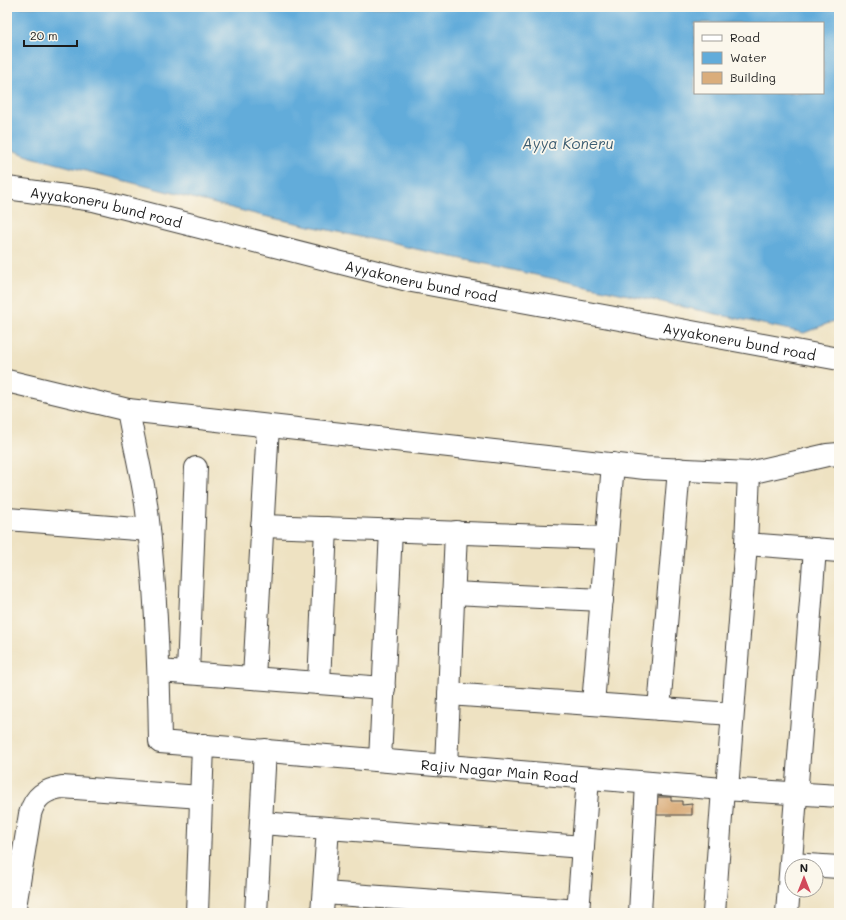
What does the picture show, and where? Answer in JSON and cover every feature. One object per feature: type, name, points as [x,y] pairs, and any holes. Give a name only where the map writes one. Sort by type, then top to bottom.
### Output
[{"type":"street","name":"Ayyakoneru bund road","points":[[7,188],[94,200],[412,281],[839,359]]},
{"type":"street","points":[[7,381],[128,410],[613,464],[749,473],[827,455],[839,454]]},
{"type":"street","points":[[128,410],[147,510],[154,584],[159,671],[384,688]]},
{"type":"street","points":[[254,678],[268,426]]},
{"type":"street","points":[[593,704],[613,464]]},
{"type":"street","points":[[188,673],[196,468]]},
{"type":"street","points":[[659,709],[679,469]]},
{"type":"street","points":[[714,913],[746,544],[749,473]]},
{"type":"street","points":[[7,519],[148,530]]},
{"type":"street","points":[[262,526],[607,538]]},
{"type":"street","points":[[319,683],[326,528]]},
{"type":"street","points":[[380,760],[391,530]]},
{"type":"street","points":[[446,766],[456,532]]},
{"type":"street","points":[[746,544],[839,551]]},
{"type":"street","points":[[791,858],[815,549]]},
{"type":"street","points":[[454,593],[602,600]]},
{"type":"street","name":"Rajiv Nagar Main Road","points":[[159,671],[160,742],[647,783],[839,796]]},
{"type":"street","points":[[449,694],[732,714]]},
{"type":"street","points":[[197,913],[203,745]]},
{"type":"street","points":[[256,913],[265,750]]},
{"type":"street","points":[[328,828],[323,903],[579,912],[588,778]]},
{"type":"street","points":[[640,913],[647,783]]},
{"type":"street","points":[[14,913],[30,814],[33,804],[40,794],[50,789],[62,787],[201,797]]},
{"type":"street","points":[[261,823],[583,847]]},
{"type":"street","points":[[824,866],[839,867]]},
{"type":"street","points":[[787,913],[788,898]]},
{"type":"water","name":"Ayya Koneru","points":[[7,7],[839,7],[839,319],[804,333],[259,215],[31,157],[7,148]]},
{"type":"building","points":[[650,797],[671,797],[671,801],[682,801],[682,805],[692,804],[692,815],[650,815]]}]
